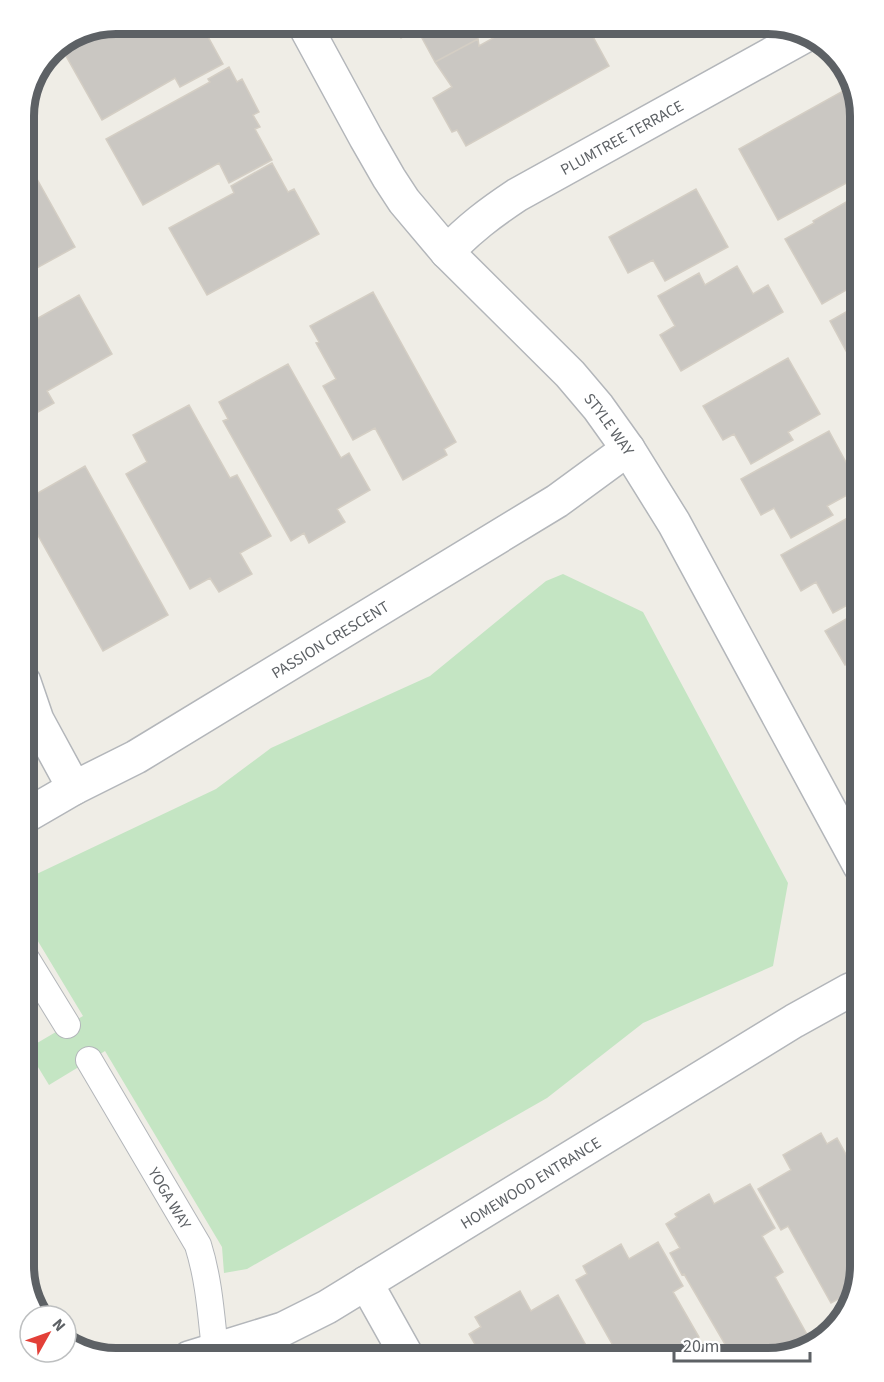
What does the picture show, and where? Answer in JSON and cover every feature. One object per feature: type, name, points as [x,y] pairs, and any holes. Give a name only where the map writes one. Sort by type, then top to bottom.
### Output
[{"type":"street","name":"STYLE WAY","points":[[310,34],[404,201],[447,252],[570,374],[598,407],[628,449],[674,523],[850,848]]},
{"type":"street","name":"PLUMTREE TERRACE","points":[[447,252],[486,216],[518,195],[797,40]]},
{"type":"street","name":"PASSION CRESCENT","points":[[34,810],[136,757],[557,501],[628,449]]},
{"type":"street","points":[[34,713],[74,788]]},
{"type":"street","name":"HOMEWOOD ENTRANCE","points":[[224,1347],[283,1329],[327,1307],[794,1021],[850,990]]},
{"type":"street","points":[[366,1283],[402,1347]]},
{"type":"lane","points":[[34,972],[67,1025]]},
{"type":"lane","name":"YOGA WAY","points":[[89,1060],[198,1245],[208,1281],[203,1347]]},
{"type":"green space","points":[[563,574],[643,612],[788,883],[773,966],[643,1023],[547,1098],[247,1269],[224,1273],[222,1247],[105,1051],[49,1085],[34,1061],[34,1045],[83,1016],[34,935],[34,875],[216,789],[271,748],[430,676],[546,581]]},
{"type":"building","points":[[207,34],[223,64],[180,87],[175,78],[102,120],[64,53],[75,45],[105,35]]},
{"type":"building","points":[[420,34],[475,35],[478,39],[435,62]]},
{"type":"building","points":[[499,35],[592,35],[609,66],[466,146],[457,130],[452,132],[433,98],[452,87],[435,62],[478,39],[479,46]]},
{"type":"building","points":[[229,67],[237,82],[242,79],[259,112],[253,115],[260,127],[255,129],[272,160],[229,183],[219,163],[143,205],[106,139],[210,82],[208,79]]},
{"type":"building","points":[[843,91],[850,116],[850,181],[778,220],[739,149]]},
{"type":"building","points":[[272,163],[288,192],[294,189],[319,234],[207,295],[169,228],[234,193],[231,186]]},
{"type":"building","points":[[37,179],[75,247],[35,269],[35,180]]},
{"type":"building","points":[[696,189],[728,247],[665,281],[653,260],[628,273],[609,237]]},
{"type":"building","points":[[850,200],[850,288],[822,304],[785,239],[814,223],[813,221]]},
{"type":"building","points":[[737,266],[753,294],[768,285],[783,312],[681,371],[660,335],[675,326],[658,296],[699,273],[705,285]]},
{"type":"building","points":[[373,292],[456,442],[444,449],[447,455],[403,480],[375,428],[353,440],[323,386],[336,379],[316,343],[319,342],[310,326]]},
{"type":"building","points":[[79,295],[112,354],[47,391],[54,403],[35,414],[35,320]]},
{"type":"building","points":[[850,310],[850,358],[830,321]]},
{"type":"building","points":[[788,358],[820,414],[788,432],[793,440],[751,464],[734,434],[723,440],[703,406]]},
{"type":"building","points":[[288,364],[341,458],[349,453],[370,490],[337,509],[345,522],[309,543],[304,533],[291,541],[223,421],[228,419],[219,402]]},
{"type":"building","points":[[189,405],[230,478],[237,475],[271,536],[240,553],[252,574],[219,592],[210,578],[190,589],[126,474],[147,462],[133,435]]},
{"type":"building","points":[[829,431],[850,470],[850,493],[827,506],[833,515],[791,538],[774,508],[761,515],[741,479]]},
{"type":"building","points":[[85,466],[168,615],[103,651],[35,529],[35,495]]},
{"type":"building","points":[[850,517],[850,604],[833,613],[816,582],[801,591],[781,555]]},
{"type":"building","points":[[850,617],[850,662],[845,665],[825,631]]},
{"type":"building","points":[[821,1133],[827,1144],[837,1138],[850,1162],[848,1282],[843,1296],[831,1303],[788,1226],[781,1230],[758,1189],[791,1170],[783,1155]]},
{"type":"building","points":[[750,1184],[775,1228],[762,1236],[783,1272],[775,1277],[808,1337],[784,1346],[727,1348],[670,1253],[680,1248],[666,1224],[677,1217],[675,1214],[709,1194],[714,1204]]},
{"type":"building","points":[[658,1242],[683,1286],[673,1292],[699,1337],[696,1339],[701,1348],[614,1348],[576,1280],[587,1274],[583,1266],[621,1244],[629,1259]]},
{"type":"building","points":[[520,1291],[531,1311],[558,1295],[587,1348],[477,1348],[469,1334],[481,1327],[475,1317]]}]
